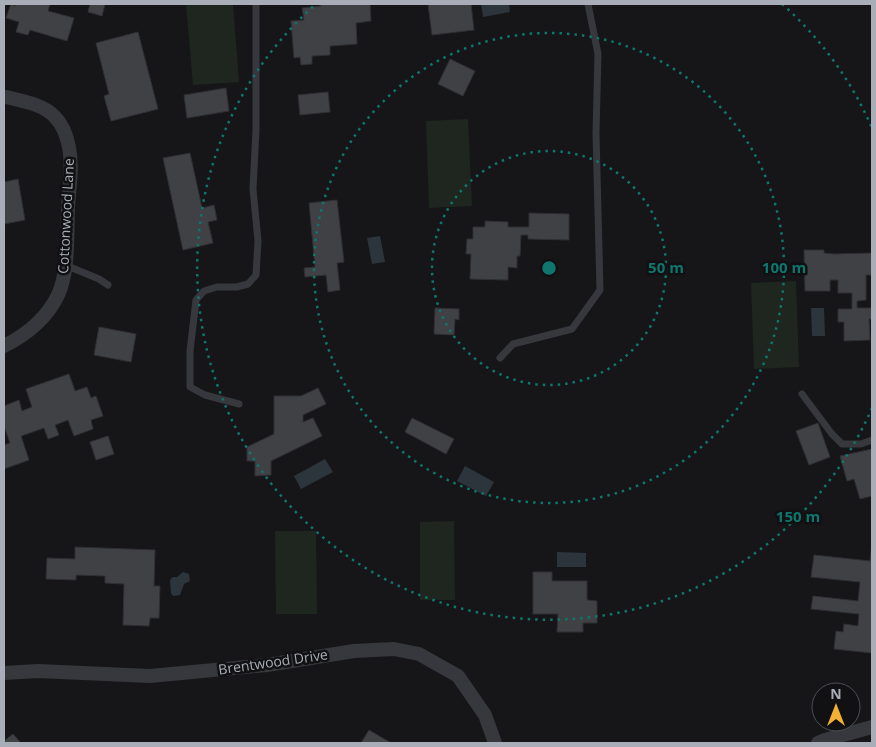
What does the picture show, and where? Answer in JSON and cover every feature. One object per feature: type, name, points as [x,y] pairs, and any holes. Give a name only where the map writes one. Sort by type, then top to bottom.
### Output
[{"type":"street","name":"Cottonwood Lane","points":[[4,346],[20,338],[42,320],[58,295],[65,264],[71,166],[70,148],[64,131],[54,116],[36,105],[6,97]]},
{"type":"street","name":"Brentwood Drive","points":[[4,673],[38,671],[150,676],[267,665],[354,651],[394,649],[419,654],[458,676],[485,715],[495,743]]},
{"type":"street","points":[[818,743],[872,727]]},
{"type":"lane","points":[[239,404],[205,395],[190,386],[190,350],[196,300],[204,291],[218,287],[237,287],[248,284],[256,275],[258,241],[253,189],[256,130],[256,4]]},
{"type":"lane","points":[[500,358],[513,344],[572,329],[600,290],[596,134],[598,54],[588,4]]},
{"type":"lane","points":[[65,264],[108,285]]},
{"type":"lane","points":[[802,394],[832,434],[842,444],[861,444],[872,440]]},
{"type":"shaded area","points":[[186,4],[233,4],[239,82],[193,85]]},
{"type":"shaded area","points":[[481,4],[509,4],[510,12],[483,17]]},
{"type":"shaded area","points":[[468,119],[472,206],[429,208],[426,121]]},
{"type":"shaded area","points":[[380,236],[385,262],[372,264],[367,238]]},
{"type":"shaded area","points":[[796,281],[799,367],[754,369],[751,283]]},
{"type":"shaded area","points":[[811,308],[824,308],[825,336],[812,336]]},
{"type":"shaded area","points":[[325,459],[333,472],[301,489],[294,476]]},
{"type":"shaded area","points":[[465,466],[494,482],[486,496],[457,481]]},
{"type":"shaded area","points":[[454,521],[455,600],[420,600],[420,522]]},
{"type":"shaded area","points":[[275,531],[316,531],[317,614],[276,614]]},
{"type":"shaded area","points":[[557,552],[586,553],[586,567],[557,567]]},
{"type":"shaded area","points":[[183,572],[189,574],[190,581],[184,584],[180,595],[173,596],[170,580]]},
{"type":"building","points":[[11,4],[15,6],[15,4],[50,4],[48,11],[74,18],[67,41],[30,30],[28,35],[16,32],[19,22],[6,18]]},
{"type":"building","points":[[90,4],[105,4],[102,16],[88,12]]},
{"type":"building","points":[[320,4],[370,4],[371,21],[356,23],[357,44],[330,46],[330,55],[312,56],[312,64],[301,65],[300,57],[294,58],[291,21],[304,20],[302,8],[321,6]]},
{"type":"building","points":[[428,4],[471,4],[474,30],[432,35]]},
{"type":"building","points":[[138,32],[158,109],[111,121],[104,96],[109,94],[96,43]]},
{"type":"building","points":[[450,59],[475,71],[463,96],[438,84]]},
{"type":"building","points":[[226,88],[229,111],[187,118],[184,95]]},
{"type":"building","points":[[328,92],[330,112],[300,115],[298,95]]},
{"type":"building","points":[[190,153],[202,208],[214,205],[217,220],[208,222],[213,243],[183,250],[163,158]]},
{"type":"building","points":[[18,179],[25,220],[4,224],[4,182]]},
{"type":"building","points":[[337,200],[344,262],[337,263],[340,290],[328,292],[326,275],[305,277],[304,268],[315,267],[309,203]]},
{"type":"building","points":[[529,213],[569,214],[569,240],[528,239],[528,235],[521,235],[520,256],[517,256],[517,268],[508,267],[508,280],[470,279],[471,254],[466,254],[467,239],[473,239],[473,227],[485,227],[485,221],[508,222],[508,227],[529,227]]},
{"type":"building","points":[[804,250],[824,250],[824,253],[834,254],[872,253],[872,275],[866,275],[866,300],[857,301],[857,308],[872,308],[872,319],[869,319],[870,340],[844,341],[844,322],[838,322],[838,309],[852,309],[852,293],[838,293],[838,280],[830,280],[830,291],[805,291]]},
{"type":"building","points":[[435,308],[459,309],[459,320],[455,319],[454,335],[434,334]]},
{"type":"building","points":[[99,327],[136,334],[131,362],[94,355]]},
{"type":"building","points":[[69,374],[75,391],[87,387],[91,398],[96,396],[103,416],[91,420],[93,429],[74,436],[68,420],[55,425],[59,435],[48,439],[44,428],[21,436],[29,460],[4,469],[4,445],[10,443],[4,426],[4,406],[19,400],[22,411],[32,407],[26,389]]},
{"type":"building","points":[[318,388],[326,404],[303,415],[303,422],[313,418],[322,436],[271,461],[271,475],[255,476],[255,461],[247,461],[247,447],[274,434],[274,396],[301,396]]},
{"type":"building","points":[[412,418],[454,439],[446,454],[405,432]]},
{"type":"building","points":[[818,423],[830,457],[809,465],[796,431]]},
{"type":"building","points":[[108,436],[114,454],[96,460],[90,442]]},
{"type":"building","points":[[872,449],[872,496],[860,499],[854,479],[847,481],[840,456]]},
{"type":"building","points":[[872,543],[872,653],[834,649],[836,631],[843,632],[844,624],[858,626],[859,614],[811,609],[813,596],[858,601],[860,582],[811,577],[814,555],[870,561]]},
{"type":"building","points":[[75,547],[155,550],[154,586],[160,586],[159,618],[150,618],[149,626],[123,625],[124,584],[105,583],[105,576],[76,575],[76,580],[46,579],[47,558],[75,559]]},
{"type":"building","points":[[533,572],[552,572],[552,581],[587,581],[587,600],[597,601],[597,623],[583,623],[583,632],[557,632],[558,614],[533,614]]},
{"type":"building","points":[[369,730],[391,743],[361,743]]},
{"type":"building","points":[[13,734],[21,743],[4,743],[4,741]]}]
